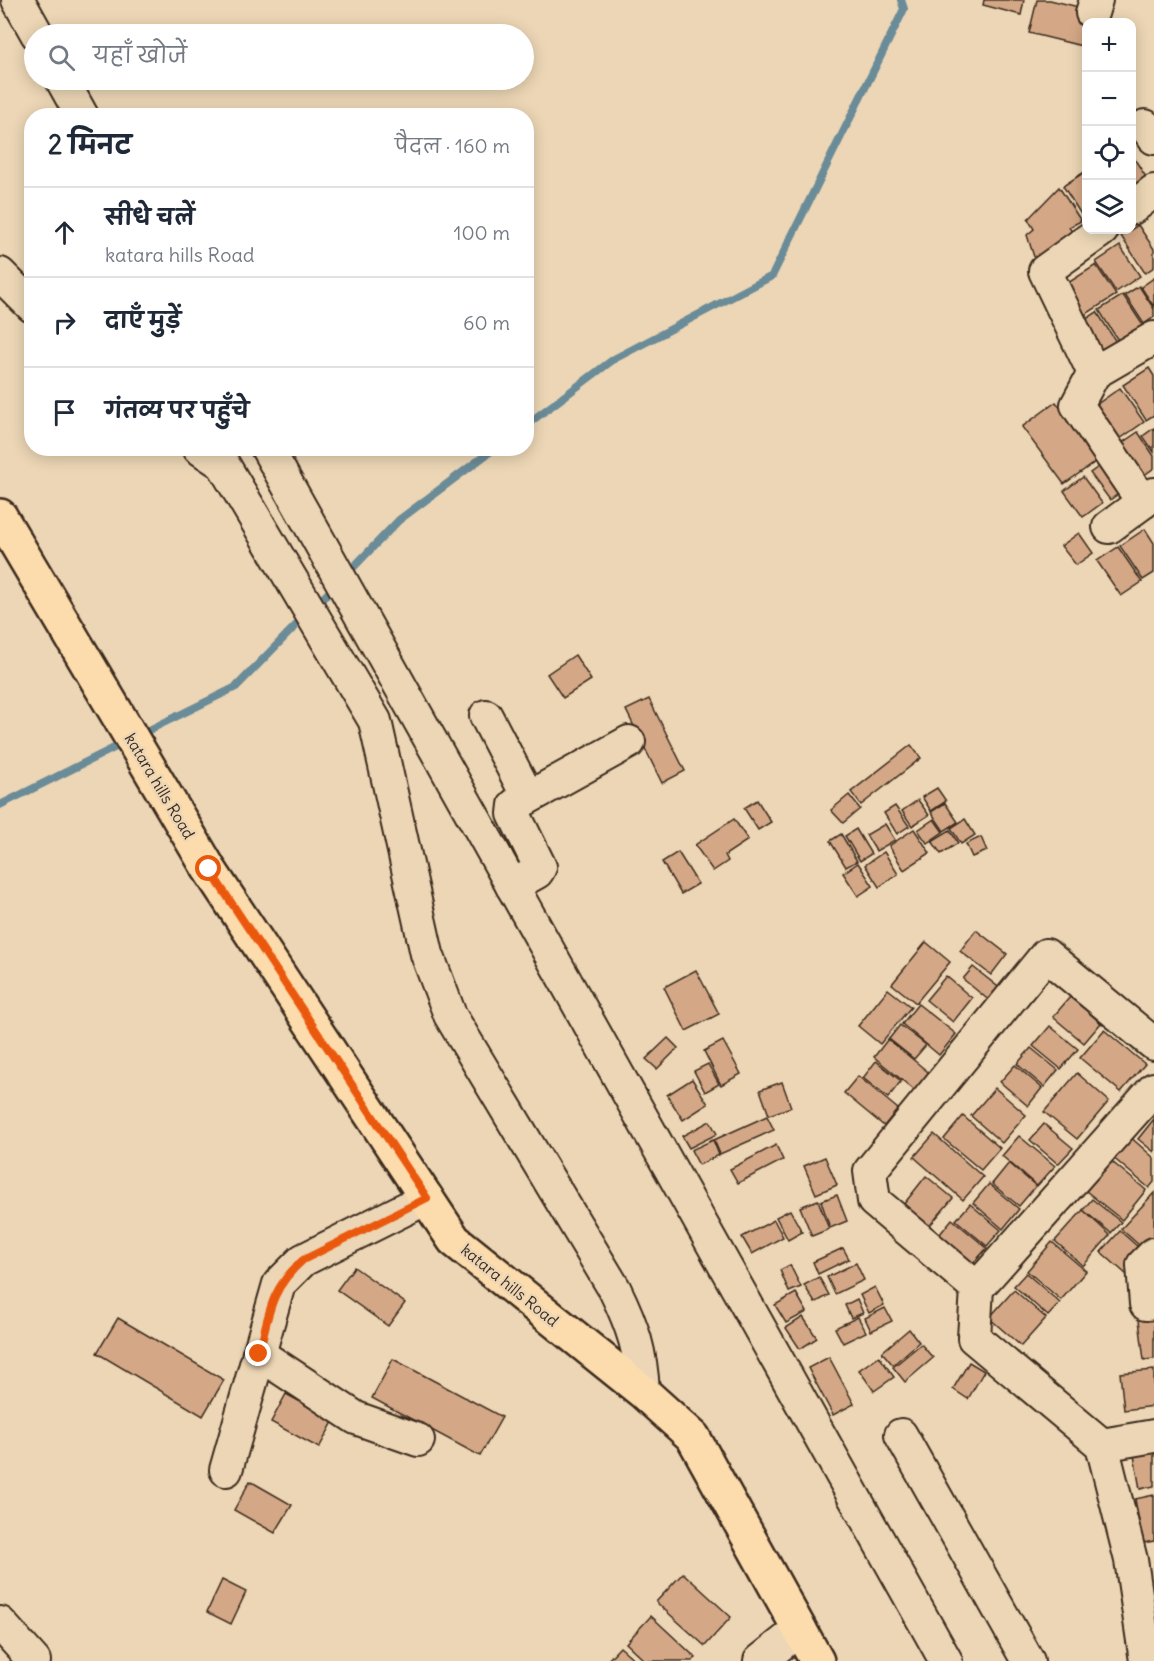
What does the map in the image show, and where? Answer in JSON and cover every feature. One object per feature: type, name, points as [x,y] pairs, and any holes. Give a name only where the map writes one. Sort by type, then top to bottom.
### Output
[{"type":"main road","name":"katara hills Road","points":[[0,516],[209,869],[454,1240],[643,1392],[693,1437],[817,1661]]},
{"type":"street","points":[[18,0],[31,24]]},
{"type":"street","points":[[68,90],[78,108]]},
{"type":"street","points":[[1136,204],[1154,191]]},
{"type":"street","points":[[1094,373],[1045,271],[1096,234]]},
{"type":"street","points":[[0,274],[24,298]]},
{"type":"street","points":[[1108,527],[1149,498],[1077,405],[1094,373],[1154,338]]},
{"type":"street","points":[[211,456],[375,721],[427,954],[450,1015],[615,1290],[633,1328],[642,1359],[643,1392]]},
{"type":"street","points":[[271,456],[946,1661]]},
{"type":"street","points":[[486,716],[528,797]]},
{"type":"street","points":[[512,886],[537,872],[540,867],[513,809],[528,797],[629,742]]},
{"type":"street","points":[[976,1288],[874,1201],[870,1171],[1046,955],[1154,1044]]},
{"type":"street","points":[[1146,1661],[1143,1558],[1102,1445],[974,1338],[976,1288],[1154,1089]]},
{"type":"street","points":[[226,1470],[272,1301],[279,1284],[303,1260],[427,1198]]},
{"type":"street","points":[[1154,1254],[1143,1265],[1146,1304],[1154,1303]]},
{"type":"street","points":[[259,1354],[356,1418],[418,1440]]},
{"type":"street","points":[[901,1435],[1029,1661]]},
{"type":"street","points":[[1102,1445],[1154,1436]]},
{"type":"street","points":[[0,1623],[34,1661]]},
{"type":"street","points":[[760,1661],[800,1629]]},
{"type":"building","points":[[984,0],[1024,0],[1021,15],[983,5]]},
{"type":"building","points":[[1037,0],[1050,0],[1091,10],[1089,18],[1082,18],[1082,46],[1029,33]]},
{"type":"building","points":[[1136,161],[1146,177],[1136,184]]},
{"type":"building","points":[[1082,174],[1082,216],[1063,186]]},
{"type":"building","points":[[1059,187],[1081,221],[1069,227],[1076,238],[1036,263],[1027,235],[1034,229],[1028,219]]},
{"type":"building","points":[[1138,225],[1154,249],[1154,267],[1145,273],[1121,236],[1136,234]]},
{"type":"building","points":[[1120,246],[1140,276],[1116,292],[1096,262]]},
{"type":"building","points":[[1096,265],[1116,295],[1080,318],[1060,288]]},
{"type":"building","points":[[1154,278],[1154,307],[1141,287]]},
{"type":"building","points":[[1139,286],[1154,309],[1154,317],[1144,324],[1125,295]]},
{"type":"building","points":[[1123,295],[1144,327],[1119,342],[1099,310]]},
{"type":"building","points":[[1097,312],[1118,345],[1095,360],[1074,327]]},
{"type":"building","points":[[1149,368],[1154,376],[1154,415],[1146,420],[1123,385]]},
{"type":"building","points":[[1120,388],[1144,422],[1117,441],[1093,407]]},
{"type":"building","points":[[1056,402],[1098,460],[1064,484],[1022,427]]},
{"type":"building","points":[[1154,428],[1154,452],[1143,436]]},
{"type":"building","points":[[1138,432],[1154,456],[1154,468],[1140,478],[1119,445]]},
{"type":"building","points":[[1111,458],[1130,485],[1110,500],[1090,473]]},
{"type":"building","points":[[1083,477],[1102,503],[1083,517],[1064,491]]},
{"type":"building","points":[[1145,529],[1154,543],[1154,573],[1143,580],[1120,546]]},
{"type":"building","points":[[1079,533],[1093,553],[1076,565],[1061,546]]},
{"type":"building","points":[[1118,547],[1142,582],[1121,596],[1097,561]]},
{"type":"building","points":[[575,655],[591,680],[563,698],[547,674]]},
{"type":"building","points":[[649,699],[685,771],[662,783],[626,710]]},
{"type":"building","points":[[911,745],[921,758],[861,805],[851,792]]},
{"type":"building","points":[[937,788],[946,801],[931,811],[922,797]]},
{"type":"building","points":[[849,795],[860,809],[843,823],[831,810]]},
{"type":"building","points":[[757,800],[771,822],[758,830],[744,808]]},
{"type":"building","points":[[918,800],[929,815],[912,826],[902,811]]},
{"type":"building","points":[[945,803],[958,822],[944,831],[931,812]]},
{"type":"building","points":[[895,806],[909,826],[897,834],[884,813]]},
{"type":"building","points":[[734,819],[748,840],[725,855],[728,861],[713,871],[695,845]]},
{"type":"building","points":[[934,819],[943,832],[927,843],[918,830]]},
{"type":"building","points":[[965,819],[975,835],[961,844],[951,828]]},
{"type":"building","points":[[885,824],[895,840],[876,851],[866,835]]},
{"type":"building","points":[[856,829],[871,854],[860,861],[845,836]]},
{"type":"building","points":[[914,829],[930,853],[904,870],[889,846]]},
{"type":"building","points":[[950,830],[958,843],[941,854],[932,841]]},
{"type":"building","points":[[841,834],[857,861],[846,867],[830,841]]},
{"type":"building","points":[[981,837],[987,851],[972,857],[966,844]]},
{"type":"building","points":[[678,852],[698,884],[681,894],[662,862]]},
{"type":"building","points":[[884,852],[898,874],[879,887],[865,865]]},
{"type":"building","points":[[858,863],[873,886],[858,896],[843,873]]},
{"type":"building","points":[[976,930],[1007,954],[991,975],[960,951]]},
{"type":"building","points":[[926,942],[950,962],[916,1003],[892,984]]},
{"type":"building","points":[[973,967],[1007,994],[997,1007],[963,979]]},
{"type":"building","points":[[696,970],[719,1014],[686,1031],[664,987]]},
{"type":"building","points":[[946,976],[972,998],[953,1022],[926,1000]]},
{"type":"building","points":[[888,989],[911,1007],[880,1044],[858,1026]]},
{"type":"building","points":[[1070,997],[1101,1023],[1084,1043],[1053,1017]]},
{"type":"building","points":[[918,1004],[956,1034],[939,1055],[902,1024]]},
{"type":"building","points":[[900,1025],[926,1045],[914,1059],[889,1039]]},
{"type":"building","points":[[1050,1026],[1078,1049],[1061,1069],[1033,1046]]},
{"type":"building","points":[[1104,1030],[1145,1064],[1121,1092],[1080,1058]]},
{"type":"building","points":[[668,1038],[678,1048],[657,1069],[646,1059]]},
{"type":"building","points":[[888,1039],[933,1076],[919,1094],[874,1057]]},
{"type":"building","points":[[723,1041],[741,1074],[721,1085],[704,1051]]},
{"type":"building","points":[[1031,1048],[1058,1070],[1044,1087],[1017,1064]]},
{"type":"building","points":[[876,1061],[901,1081],[888,1098],[863,1078]]},
{"type":"building","points":[[708,1064],[719,1084],[705,1092],[694,1071]]},
{"type":"building","points":[[1015,1065],[1042,1088],[1028,1106],[1000,1082]]},
{"type":"building","points":[[1077,1073],[1109,1101],[1077,1139],[1044,1112]]},
{"type":"building","points":[[858,1076],[898,1109],[884,1126],[844,1093]]},
{"type":"building","points":[[692,1079],[708,1104],[683,1120],[667,1095]]},
{"type":"building","points":[[782,1082],[791,1107],[769,1115],[760,1090]]},
{"type":"building","points":[[995,1088],[1026,1115],[1002,1143],[971,1116]]},
{"type":"building","points":[[767,1116],[774,1130],[720,1154],[714,1140]]},
{"type":"building","points":[[963,1116],[1000,1148],[981,1170],[944,1139]]},
{"type":"building","points":[[1154,1119],[1154,1152],[1138,1139]]},
{"type":"building","points":[[710,1121],[717,1134],[689,1148],[682,1136]]},
{"type":"building","points":[[1044,1124],[1073,1148],[1058,1164],[1030,1140]]},
{"type":"building","points":[[934,1134],[983,1177],[963,1200],[914,1157]]},
{"type":"building","points":[[1128,1135],[1154,1158],[1154,1182],[1149,1188],[1111,1156]]},
{"type":"building","points":[[1019,1136],[1055,1166],[1037,1186],[1002,1156]]},
{"type":"building","points":[[713,1140],[719,1155],[699,1165],[691,1150]]},
{"type":"building","points":[[776,1145],[783,1160],[738,1183],[730,1169]]},
{"type":"building","points":[[825,1157],[837,1185],[816,1194],[804,1166]]},
{"type":"building","points":[[1111,1161],[1146,1190],[1122,1220],[1086,1191]]},
{"type":"building","points":[[1009,1163],[1036,1186],[1019,1206],[992,1184]]},
{"type":"building","points":[[926,1176],[953,1198],[926,1230],[900,1209]]},
{"type":"building","points":[[989,1184],[1019,1209],[1003,1229],[973,1203]]},
{"type":"building","points":[[1154,1193],[1154,1246],[1148,1253],[1121,1229]]},
{"type":"building","points":[[837,1195],[847,1221],[830,1228],[821,1201]]},
{"type":"building","points":[[1092,1199],[1121,1222],[1111,1233],[1083,1210]]},
{"type":"building","points":[[818,1200],[829,1229],[812,1236],[800,1207]]},
{"type":"building","points":[[970,1204],[1001,1230],[987,1246],[956,1220]]},
{"type":"building","points":[[790,1210],[802,1232],[788,1240],[776,1217]]},
{"type":"building","points":[[1083,1210],[1110,1235],[1083,1266],[1055,1241]]},
{"type":"building","points":[[952,1219],[987,1248],[970,1267],[936,1239]]},
{"type":"building","points":[[774,1220],[783,1237],[752,1254],[742,1237]]},
{"type":"building","points":[[1120,1231],[1146,1254],[1127,1275],[1101,1252]]},
{"type":"building","points":[[1052,1242],[1086,1271],[1061,1300],[1027,1271]]},
{"type":"building","points":[[843,1248],[849,1259],[818,1274],[813,1262]]},
{"type":"building","points":[[856,1263],[864,1280],[835,1294],[827,1277]]},
{"type":"building","points":[[790,1265],[801,1287],[789,1292],[780,1270]]},
{"type":"building","points":[[354,1267],[405,1303],[388,1326],[337,1290]]},
{"type":"building","points":[[1026,1273],[1060,1303],[1048,1316],[1014,1286]]},
{"type":"building","points":[[819,1277],[829,1295],[815,1303],[804,1285]]},
{"type":"building","points":[[875,1287],[884,1305],[869,1313],[860,1295]]},
{"type":"building","points":[[1014,1290],[1046,1318],[1021,1346],[989,1318]]},
{"type":"building","points":[[796,1293],[807,1312],[786,1323],[775,1305]]},
{"type":"building","points":[[857,1299],[863,1313],[851,1318],[845,1305]]},
{"type":"building","points":[[885,1308],[892,1321],[871,1331],[865,1318]]},
{"type":"building","points":[[803,1317],[817,1338],[800,1349],[786,1328]]},
{"type":"building","points":[[858,1317],[866,1332],[843,1343],[835,1328]]},
{"type":"building","points":[[118,1318],[224,1380],[203,1416],[97,1353]]},
{"type":"building","points":[[1154,1318],[1154,1359],[1144,1360],[1139,1320]]},
{"type":"building","points":[[909,1329],[919,1342],[893,1365],[882,1352]]},
{"type":"building","points":[[921,1344],[933,1358],[905,1382],[893,1367]]},
{"type":"building","points":[[879,1356],[894,1377],[874,1391],[859,1370]]},
{"type":"building","points":[[829,1357],[854,1404],[833,1415],[808,1368]]},
{"type":"building","points":[[393,1359],[502,1417],[480,1456],[372,1398]]},
{"type":"building","points":[[969,1362],[984,1371],[968,1399],[953,1389]]},
{"type":"building","points":[[1154,1370],[1154,1406],[1124,1410],[1120,1373]]},
{"type":"building","points":[[286,1394],[334,1420],[319,1448],[271,1422]]},
{"type":"building","points":[[1154,1446],[1154,1486],[1140,1489],[1133,1450]]},
{"type":"building","points":[[250,1481],[292,1505],[275,1533],[234,1510]]},
{"type":"building","points":[[1154,1495],[1154,1541],[1143,1543],[1135,1499]]},
{"type":"building","points":[[683,1573],[731,1617],[705,1646],[656,1602]]},
{"type":"building","points":[[222,1580],[246,1592],[231,1624],[207,1612]]},
{"type":"building","points":[[651,1616],[696,1658],[692,1661],[645,1661],[626,1643]]},
{"type":"building","points":[[620,1647],[636,1661],[607,1661]]},
{"type":"waterway","points":[[534,419],[614,359],[772,276],[904,9],[901,0]]},
{"type":"waterway","points":[[346,575],[399,520],[484,456]]},
{"type":"waterway","points":[[314,607],[337,584]]},
{"type":"waterway","points":[[137,736],[236,687],[305,616]]},
{"type":"waterway","points":[[0,805],[126,742]]},
{"type":"route","points":[[209,869],[427,1198],[303,1260],[288,1273],[279,1284],[272,1301],[259,1354]]}]
